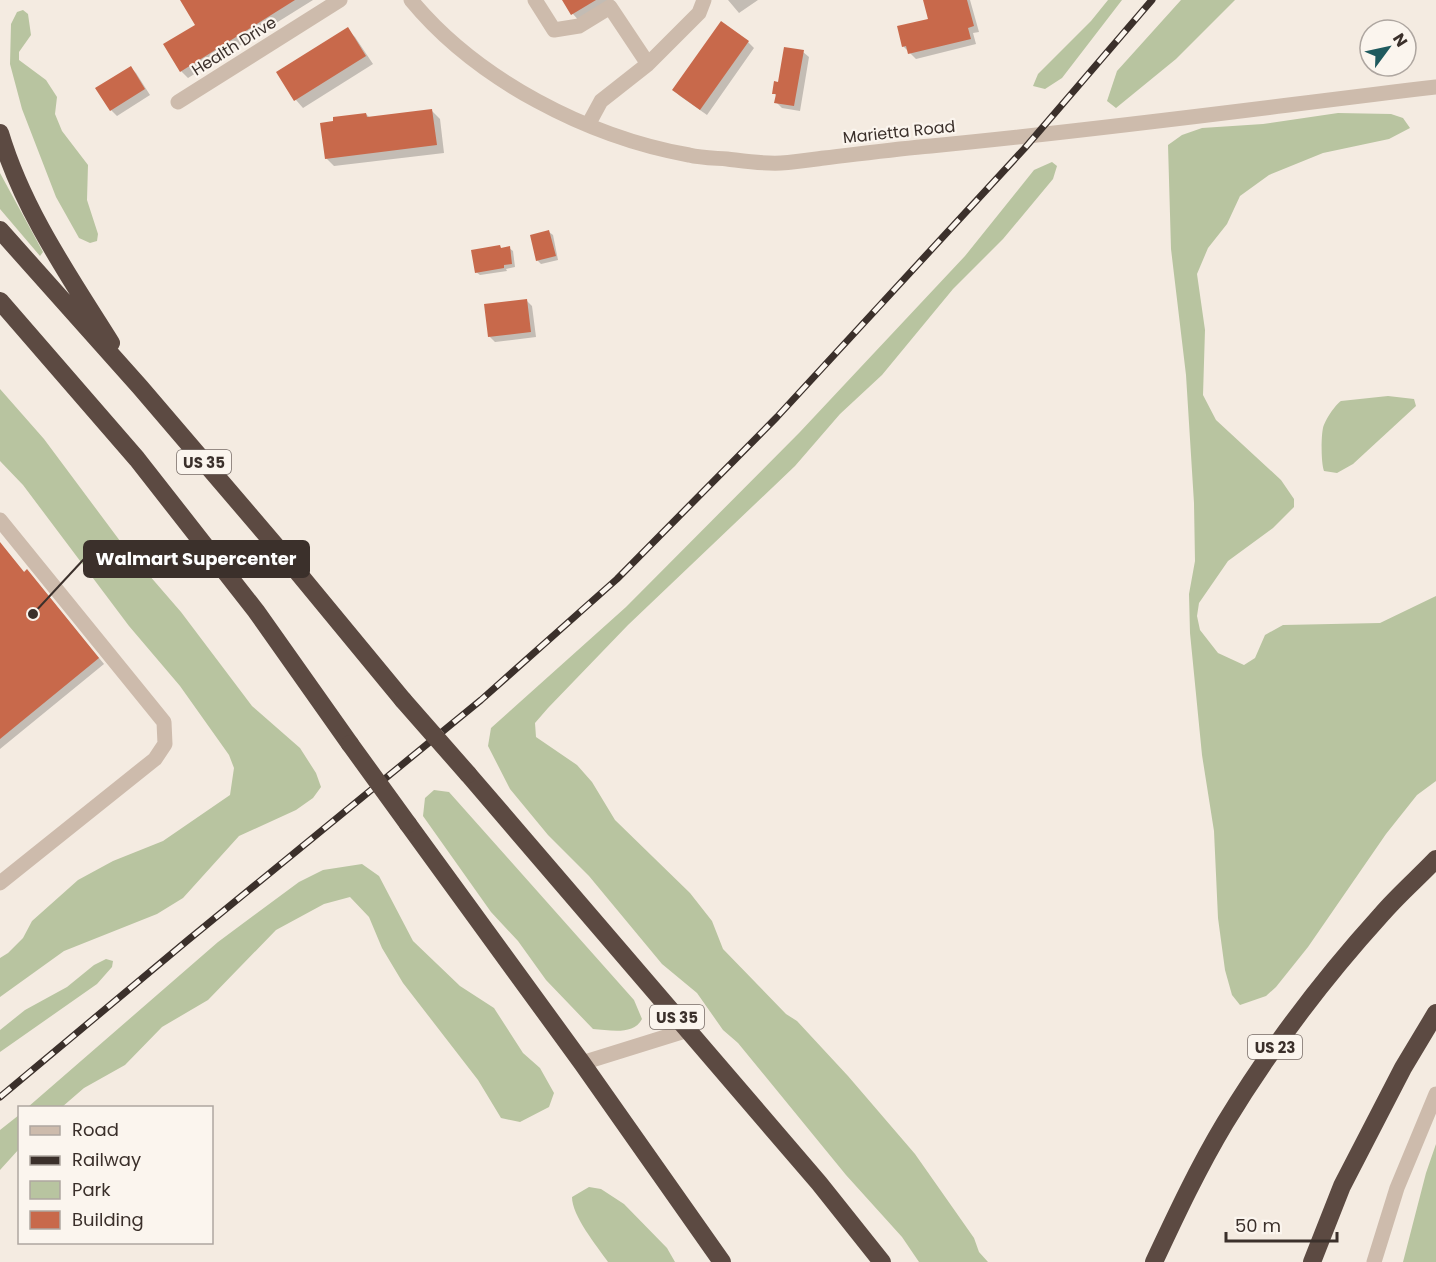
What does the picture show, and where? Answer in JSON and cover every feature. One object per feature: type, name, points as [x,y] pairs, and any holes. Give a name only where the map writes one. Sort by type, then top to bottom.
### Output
[{"type":"highway","points":[[0,133],[21,191],[49,246],[140,387]]},
{"type":"highway","name":"US 35","points":[[0,230],[140,387],[276,546],[403,700],[819,1183],[882,1262]]},
{"type":"highway","name":"US 35","points":[[0,301],[136,459],[256,611],[582,1063],[722,1262]]},
{"type":"highway","name":"US 23","points":[[1154,1262],[1194,1178],[1265,1060],[1319,988],[1382,913],[1436,859]]},
{"type":"highway","points":[[1312,1262],[1342,1186],[1403,1068],[1436,1013]]},
{"type":"street","name":"Health Drive","points":[[178,102],[340,0]]},
{"type":"street","name":"Marietta Road","points":[[411,0],[425,17],[452,42],[515,89],[588,125],[639,144],[690,156],[779,163],[1436,87]]},
{"type":"street","points":[[535,0],[554,30],[579,26],[610,7],[648,64]]},
{"type":"street","points":[[588,125],[601,101],[648,64],[699,13],[704,0]]},
{"type":"street","points":[[0,520],[164,722],[165,744],[155,759],[0,883]]},
{"type":"street","points":[[582,1063],[688,1030]]},
{"type":"street","points":[[1374,1262],[1397,1188],[1436,1094]]},
{"type":"green space","points":[[1108,0],[1122,0],[1062,78],[1045,89],[1033,86],[1038,74],[1091,21]]},
{"type":"green space","points":[[1181,0],[1235,0],[1176,59],[1116,108],[1107,101],[1117,71]]},
{"type":"green space","points":[[23,10],[28,14],[31,35],[19,52],[19,60],[46,80],[57,97],[55,114],[62,131],[88,165],[87,200],[98,234],[97,241],[90,243],[79,238],[56,197],[22,109],[10,64],[11,24],[17,12]]},
{"type":"green space","points":[[1338,113],[1391,114],[1403,118],[1410,128],[1389,139],[1323,153],[1269,175],[1240,196],[1227,224],[1208,248],[1197,274],[1205,330],[1203,395],[1216,420],[1281,480],[1294,499],[1294,507],[1273,528],[1228,561],[1199,603],[1197,616],[1200,630],[1218,653],[1244,665],[1255,658],[1265,635],[1283,625],[1380,623],[1436,596],[1436,781],[1417,795],[1386,834],[1308,947],[1276,987],[1266,996],[1240,1005],[1232,995],[1225,970],[1218,918],[1214,831],[1202,755],[1190,633],[1189,594],[1195,561],[1194,503],[1186,375],[1171,249],[1168,145],[1182,135],[1202,128],[1263,124]]},
{"type":"green space","points":[[1052,162],[1057,166],[1053,179],[1003,239],[953,289],[882,375],[840,414],[795,466],[628,625],[535,723],[536,737],[577,765],[592,782],[615,820],[690,893],[712,921],[723,949],[786,1014],[797,1021],[915,1154],[974,1238],[979,1252],[988,1262],[919,1262],[902,1237],[846,1175],[738,1043],[723,1030],[697,993],[662,964],[589,876],[548,835],[510,789],[488,746],[491,728],[626,607],[799,433],[965,256],[1034,170]]},
{"type":"green space","points":[[0,173],[43,252],[40,256],[0,209]]},
{"type":"green space","points":[[0,389],[44,439],[123,545],[181,612],[252,706],[300,748],[316,773],[321,787],[313,798],[296,810],[239,836],[183,898],[157,914],[64,951],[0,997],[0,958],[23,938],[32,921],[78,880],[113,861],[163,841],[230,795],[234,768],[229,755],[180,686],[129,626],[23,485],[0,461]]},
{"type":"green space","points":[[1388,396],[1414,399],[1416,406],[1353,464],[1337,473],[1324,471],[1323,428],[1336,406],[1341,401]]},
{"type":"green space","points":[[434,790],[449,792],[634,1000],[642,1019],[638,1024],[633,1028],[620,1031],[593,1029],[546,980],[518,941],[491,912],[423,816],[425,798]]},
{"type":"green space","points":[[362,864],[379,876],[413,941],[460,986],[494,1008],[523,1053],[540,1068],[554,1093],[549,1107],[520,1122],[501,1118],[478,1080],[403,983],[382,948],[369,917],[350,897],[324,904],[276,930],[208,1000],[162,1027],[125,1065],[84,1088],[63,1106],[29,1106],[218,942],[299,882],[323,870]]},
{"type":"green space","points":[[106,959],[113,961],[112,967],[97,984],[0,1052],[0,1030],[25,1010],[67,987],[94,965]]},
{"type":"green space","points":[[18,1116],[18,1150],[0,1170],[0,1130]]},
{"type":"green space","points":[[1436,1144],[1436,1262],[1403,1262],[1426,1173]]},
{"type":"green space","points":[[589,1187],[601,1189],[624,1204],[667,1248],[675,1262],[608,1262],[586,1231],[573,1205],[572,1197]]},
{"type":"building","points":[[180,0],[295,0],[180,72],[163,44],[195,25]]},
{"type":"building","points":[[562,0],[596,0],[571,15]]},
{"type":"building","points":[[923,0],[967,0],[974,26],[968,28],[971,39],[908,54],[906,46],[902,47],[897,26],[928,19]]},
{"type":"building","points":[[721,21],[749,41],[700,110],[672,90]]},
{"type":"building","points":[[348,27],[366,56],[294,101],[276,72]]},
{"type":"building","points":[[784,47],[804,50],[794,106],[774,103],[776,94],[772,94],[774,81],[778,82]]},
{"type":"building","points":[[131,66],[145,89],[110,111],[95,88]]},
{"type":"building","points":[[432,109],[437,145],[325,159],[320,123],[333,121],[333,117],[366,113],[367,117]]},
{"type":"building","points":[[549,230],[556,256],[536,261],[530,235]]},
{"type":"building","points":[[500,245],[501,248],[510,246],[512,264],[504,265],[504,268],[475,273],[471,250]]},
{"type":"building","points":[[527,299],[531,332],[488,337],[484,304]]},
{"type":"building","points":[[0,542],[24,572],[27,569],[99,658],[0,739]]},
{"type":"railway","points":[[0,1097],[481,700],[617,579],[777,417],[1024,149],[1152,0]]},
{"type":"place","name":"Walmart Supercenter","points":[[33,614]]}]
